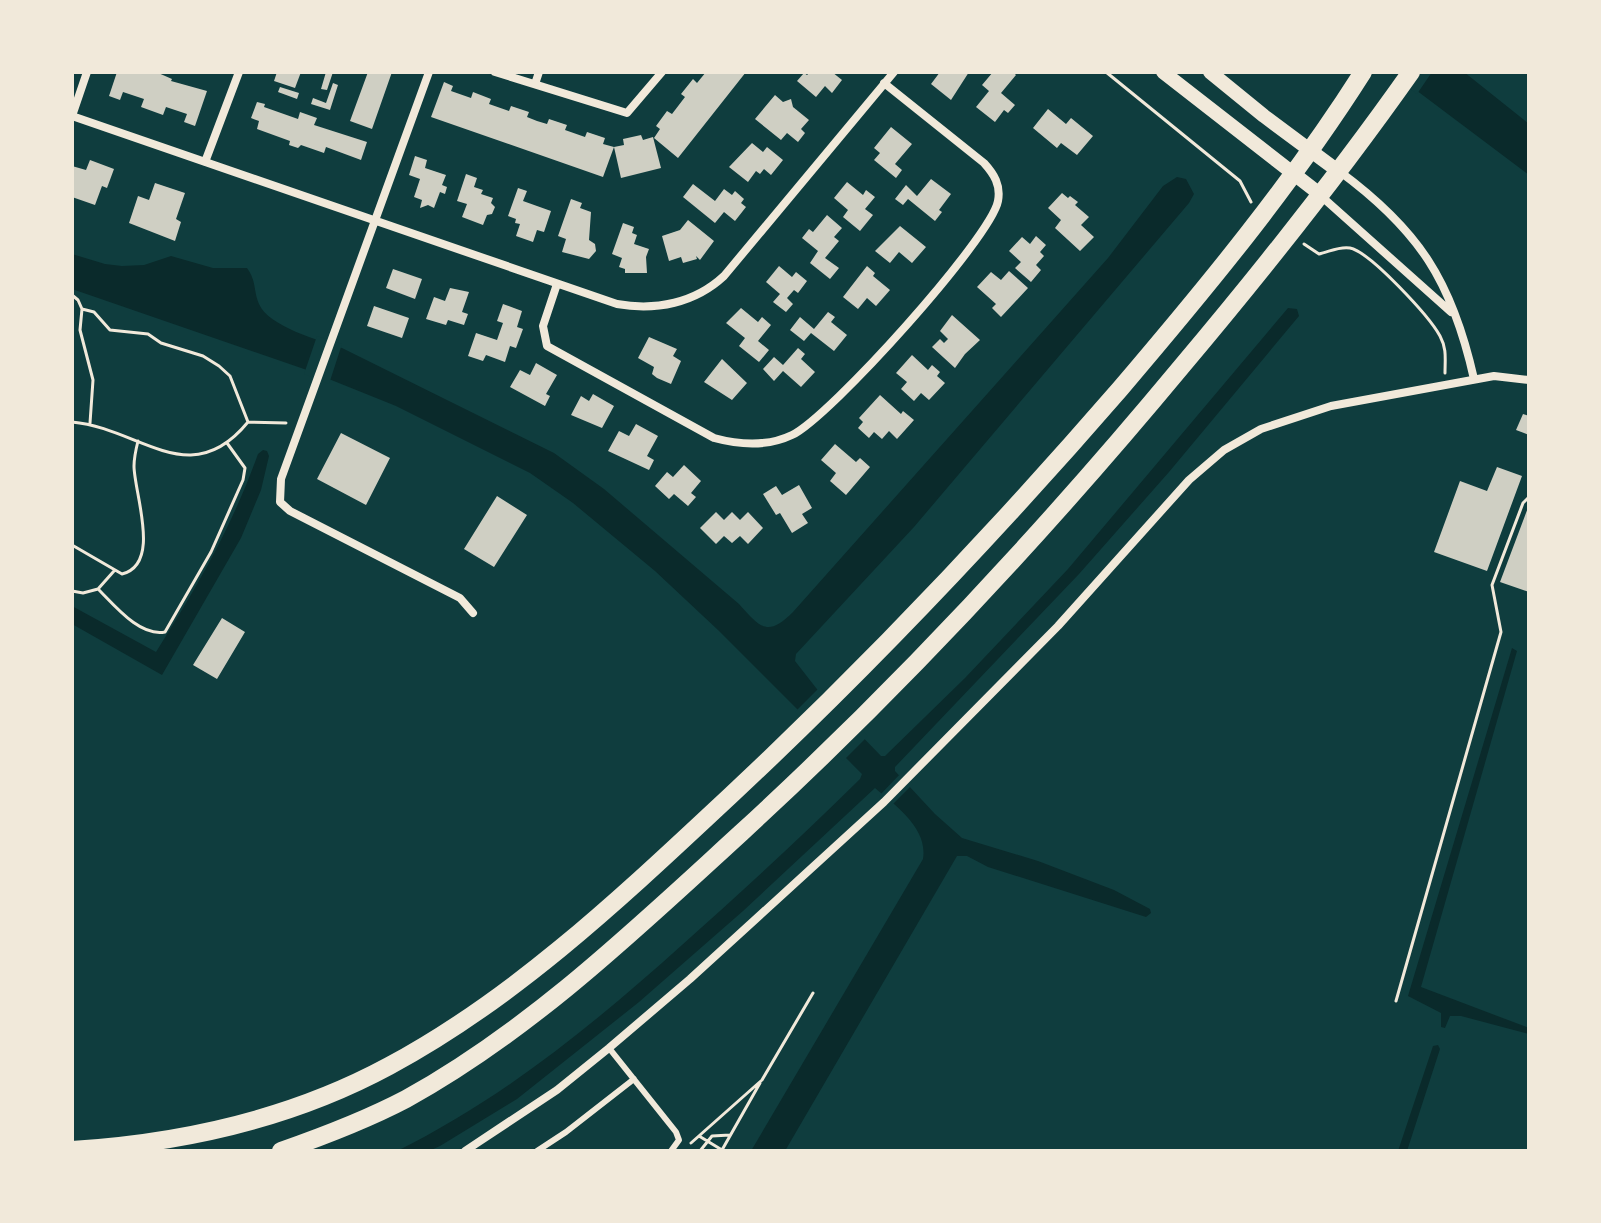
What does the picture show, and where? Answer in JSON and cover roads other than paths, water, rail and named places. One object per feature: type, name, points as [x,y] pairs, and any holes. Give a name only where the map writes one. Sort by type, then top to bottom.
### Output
[{"type":"highway","points":[[72,1150],[175,1139],[272,1115],[386,1068],[481,1009],[601,913],[831,700],[982,544],[1169,331],[1293,173],[1337,114],[1363,72]]},
{"type":"highway","points":[[281,1151],[325,1136],[405,1099],[508,1034],[627,938],[831,749],[993,585],[1110,453],[1282,246],[1411,72]]},
{"type":"street","points":[[87,72],[72,116],[557,284],[635,307],[678,302],[711,288],[894,72]]},
{"type":"street","points":[[205,162],[239,72]]},
{"type":"street","points":[[429,72],[281,479],[280,502],[460,598],[473,613]]},
{"type":"street","points":[[495,72],[627,113],[662,72]]},
{"type":"street","points":[[535,84],[539,72]]},
{"type":"street","points":[[1163,72],[1321,195],[1455,315]]},
{"type":"street","points":[[1210,72],[1371,195],[1409,232],[1435,270],[1455,315],[1474,379]]},
{"type":"street","points":[[557,284],[543,326],[547,346],[714,438],[759,444],[777,441],[802,430],[851,387],[929,299],[992,220],[999,199],[996,175],[884,83]]},
{"type":"street","points":[[465,1151],[557,1090],[609,1048],[690,979],[884,802],[1058,626],[1189,480],[1224,450],[1261,429],[1306,413],[1494,376],[1529,380]]},
{"type":"lane","points":[[609,1048],[676,1132],[679,1140],[671,1151]]},
{"type":"lane","points":[[537,1151],[634,1079]]},
{"type":"water","points":[[1392,72],[1464,72],[1529,124],[1529,175]]},
{"type":"water","points":[[1177,177],[1186,179],[1194,194],[1189,203],[914,527],[796,654],[795,661],[820,693],[881,756],[885,756],[965,678],[1068,569],[1288,308],[1297,309],[1299,316],[1169,472],[1079,574],[895,767],[895,771],[935,814],[962,838],[1038,861],[1114,890],[1150,909],[1151,913],[1146,917],[988,867],[967,856],[957,856],[785,1151],[751,1151],[923,859],[921,837],[916,828],[901,810],[875,788],[743,911],[639,1002],[517,1099],[429,1151],[397,1151],[474,1108],[581,1031],[750,884],[862,774],[655,571],[573,503],[530,473],[396,406],[304,369],[72,289],[72,254],[122,266],[144,265],[171,256],[213,268],[247,268],[259,304],[264,312],[283,326],[342,348],[554,453],[604,489],[753,619],[770,627],[793,612],[1108,258],[1163,186]]},
{"type":"water","points":[[263,450],[269,456],[261,490],[241,538],[162,675],[72,624],[72,606],[156,652],[213,556],[258,454]]},
{"type":"water","points":[[1512,648],[1517,651],[1421,987],[1529,1028],[1529,1034],[1461,1016],[1450,1016],[1445,1028],[1441,1027],[1441,1013],[1408,996]]},
{"type":"water","points":[[1438,1045],[1440,1049],[1407,1151],[1398,1151],[1433,1046]]}]
